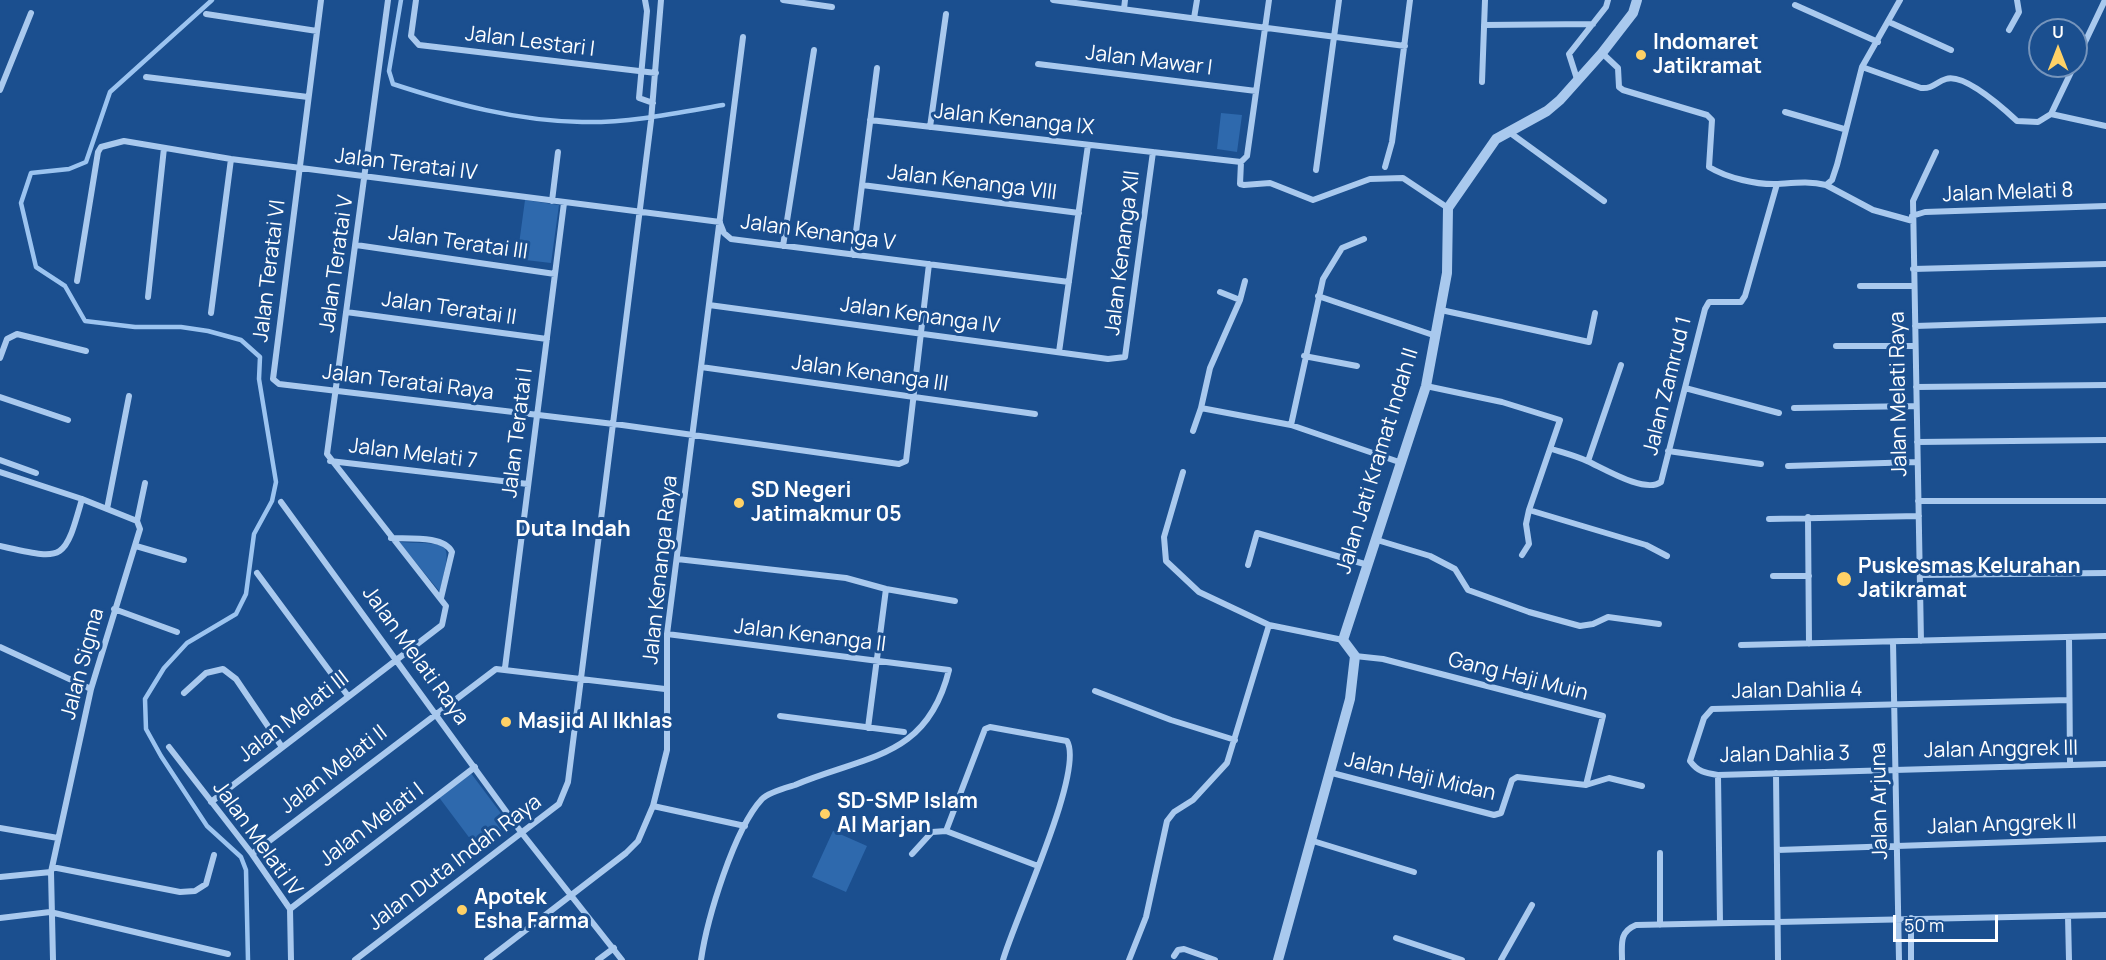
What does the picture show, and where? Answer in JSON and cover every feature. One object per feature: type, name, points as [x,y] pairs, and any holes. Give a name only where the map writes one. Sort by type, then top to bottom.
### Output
[{"type":"street","name":"Jalan Teratai VI","points":[[273,379],[321,0]]},
{"type":"street","name":"Jalan Teratai V","points":[[330,461],[327,454],[388,0]]},
{"type":"street","name":"Jalan Lestari I","points":[[416,0],[411,36],[414,43],[656,73]]},
{"type":"street","points":[[645,0],[647,11],[639,98],[653,106]]},
{"type":"street","name":"Jalan Duta Indah Raya","points":[[355,960],[559,804],[568,782],[653,106],[661,0]]},
{"type":"street","points":[[661,13],[667,0]]},
{"type":"street","points":[[783,0],[832,7]]},
{"type":"street","points":[[1053,0],[1405,46]]},
{"type":"street","points":[[1124,9],[1125,0]]},
{"type":"street","points":[[1194,18],[1197,0]]},
{"type":"street","points":[[1269,0],[1247,156],[1241,162],[1240,184],[1270,183],[1313,200],[1370,179],[1403,178],[1448,208],[1496,139],[1547,111],[1602,53],[1633,13],[1637,0]]},
{"type":"street","points":[[1316,170],[1339,0]]},
{"type":"street","points":[[1385,167],[1392,142],[1410,0]]},
{"type":"street","points":[[1482,82],[1485,0]]},
{"type":"street","points":[[1576,79],[1569,54],[1593,24],[1608,0]]},
{"type":"street","points":[[1826,185],[1832,180],[1862,67],[1900,0]]},
{"type":"street","points":[[2009,30],[2019,12],[2017,0]]},
{"type":"street","points":[[2088,36],[2105,0]]},
{"type":"street","points":[[1795,5],[1878,42]]},
{"type":"street","points":[[0,90],[31,13]]},
{"type":"street","points":[[930,127],[946,14]]},
{"type":"street","points":[[206,15],[317,31]]},
{"type":"street","points":[[1889,22],[1951,50]]},
{"type":"street","points":[[1484,25],[1593,24]]},
{"type":"street","name":"Jalan Kenanga V","points":[[743,37],[720,222],[724,233],[731,239],[1069,282]]},
{"type":"street","points":[[783,246],[814,50]]},
{"type":"street","points":[[1602,53],[1618,68],[1619,87],[1623,90],[1707,115],[1712,120],[1709,167],[1717,172],[1743,180],[1778,184],[1787,182],[1826,185],[1873,210],[1912,219]]},
{"type":"street","name":"Jalan Mawar I","points":[[1038,64],[1257,91]]},
{"type":"street","points":[[1862,67],[1921,88],[1929,89],[1944,80],[1952,79],[1995,101],[2017,122],[2038,122],[2051,114],[2068,78]]},
{"type":"street","points":[[853,255],[877,68]]},
{"type":"street","points":[[146,78],[308,97]]},
{"type":"street","points":[[1785,112],[1844,129]]},
{"type":"street","points":[[2051,114],[2106,126]]},
{"type":"street","name":"Jalan Kenanga IX","points":[[870,120],[1241,162]]},
{"type":"street","points":[[1509,132],[1604,201]]},
{"type":"street","name":"Jalan Teratai IV","points":[[77,281],[96,158],[102,147],[124,141],[231,159],[720,222]]},
{"type":"street","points":[[1059,352],[1088,145]]},
{"type":"street","points":[[148,297],[164,148]]},
{"type":"street","points":[[552,201],[558,152]]},
{"type":"street","name":"Jalan Kenanga XII","points":[[1125,357],[1153,152]]},
{"type":"street","name":"Jalan Melati Raya","points":[[1921,640],[1912,201],[1936,152]]},
{"type":"street","points":[[211,313],[231,159]]},
{"type":"street","name":"Jalan Zamrud 1","points":[[1552,449],[1588,461],[1614,476],[1656,486],[1661,482],[1705,309],[1709,302],[1719,300],[1741,302],[1745,296],[1778,184]]},
{"type":"street","name":"Jalan Kenanga VIII","points":[[862,185],[1079,213]]},
{"type":"street","name":"Jalan Teratai I","points":[[505,668],[564,202]]},
{"type":"street","name":"Jalan Melati 8","points":[[1912,219],[1925,212],[2106,206]]},
{"type":"street","name":"Jalan Jati Kramat Indah II","points":[[1343,640],[1426,386],[1447,273],[1448,208]]},
{"type":"street","name":"Jalan Kenanga Raya","points":[[505,668],[665,689],[667,634],[720,222]]},
{"type":"street","points":[[1291,425],[1304,356],[1323,279],[1336,254],[1342,248],[1364,239]]},
{"type":"street","name":"Jalan Teratai III","points":[[356,245],[555,274]]},
{"type":"street","points":[[914,397],[930,264]]},
{"type":"street","points":[[1913,269],[2106,264]]},
{"type":"street","points":[[1193,431],[1210,368],[1240,300],[1245,281]]},
{"type":"street","points":[[1860,286],[1914,286]]},
{"type":"street","points":[[1220,292],[1240,300]]},
{"type":"street","points":[[1318,296],[1436,336]]},
{"type":"street","name":"Jalan Kenanga IV","points":[[709,305],[1108,359],[1125,357]]},
{"type":"street","points":[[1441,310],[1589,342],[1595,313]]},
{"type":"street","name":"Jalan Teratai II","points":[[346,312],[547,339]]},
{"type":"street","points":[[1915,326],[2106,320]]},
{"type":"street","points":[[0,358],[7,339],[17,334],[86,351]]},
{"type":"street","points":[[1836,346],[1915,346]]},
{"type":"street","points":[[1304,356],[1357,366]]},
{"type":"street","points":[[1588,461],[1621,365]]},
{"type":"street","name":"Jalan Kenanga III","points":[[701,368],[1035,414]]},
{"type":"street","name":"Jalan Teratai Raya","points":[[273,379],[279,384],[612,424],[899,464],[906,461],[914,397]]},
{"type":"street","points":[[1916,387],[2106,385]]},
{"type":"street","points":[[1426,386],[1502,402],[1560,420],[1552,449],[1529,510],[1526,524],[1529,544],[1522,555]]},
{"type":"street","points":[[1685,388],[1779,413]]},
{"type":"street","points":[[107,509],[129,396]]},
{"type":"street","points":[[0,397],[68,420]]},
{"type":"street","points":[[1794,408],[1916,406]]},
{"type":"street","points":[[1201,408],[1291,425],[1402,463]]},
{"type":"street","points":[[1917,442],[2106,440]]},
{"type":"street","points":[[1668,451],[1761,464]]},
{"type":"street","points":[[0,460],[36,473]]},
{"type":"street","points":[[330,461],[441,598]]},
{"type":"street","name":"Jalan Melati 7","points":[[330,461],[528,484]]},
{"type":"street","points":[[1788,466],[1917,462]]},
{"type":"street","points":[[0,472],[82,499],[137,521]]},
{"type":"street","points":[[1183,472],[1164,537],[1166,561],[1199,592],[1269,624],[1343,640],[1355,657],[1350,699],[1332,773],[1313,841],[1288,916],[1278,960]]},
{"type":"street","name":"Jalan Sigma","points":[[53,960],[50,912],[51,870],[91,689],[114,609],[136,546],[140,529],[137,521],[145,483]]},
{"type":"street","points":[[0,546],[45,556],[64,549],[70,542],[82,499]]},
{"type":"street","points":[[1918,501],[2106,501]]},
{"type":"street","name":"Jalan Melati Raya","points":[[281,502],[521,832],[622,960]]},
{"type":"street","points":[[1529,510],[1647,545],[1667,556]]},
{"type":"street","points":[[1769,519],[1918,516]]},
{"type":"street","points":[[1808,517],[1809,644]]},
{"type":"street","points":[[1248,565],[1257,533],[1368,565]]},
{"type":"street","name":"Jalan Melati III","points":[[211,802],[442,625],[446,606],[441,598],[452,552],[442,542],[391,538]]},
{"type":"street","points":[[1377,540],[1430,556],[1455,569],[1468,590],[1529,612],[1580,626],[1593,624],[1608,617],[1659,624]]},
{"type":"street","points":[[136,546],[184,560]]},
{"type":"street","points":[[677,559],[846,578],[886,589],[955,601]]},
{"type":"street","points":[[256,573],[348,696]]},
{"type":"street","points":[[1920,575],[2106,573]]},
{"type":"street","points":[[1773,576],[1809,576]]},
{"type":"street","points":[[868,728],[886,589]]},
{"type":"street","points":[[114,609],[177,632]]},
{"type":"street","points":[[1129,960],[1146,917],[1167,821],[1174,812],[1193,800],[1227,764],[1269,624]]},
{"type":"street","name":"Jalan Kenanga II","points":[[667,634],[949,670],[943,694],[907,740],[892,752],[809,779],[763,798],[745,826]]},
{"type":"street","points":[[1741,645],[2106,636]]},
{"type":"street","points":[[2069,637],[2070,764]]},
{"type":"street","name":"Jalan Arjuna","points":[[1893,642],[1899,960]]},
{"type":"street","points":[[0,647],[91,689]]},
{"type":"street","name":"Gang Haji Muin","points":[[1355,657],[1383,658],[1603,716],[1586,784]]},
{"type":"street","name":"Jalan Melati II","points":[[252,854],[435,713],[496,669],[505,668]]},
{"type":"street","points":[[184,693],[206,673],[223,669],[236,679],[282,747]]},
{"type":"street","points":[[487,960],[572,896],[638,841],[654,806],[667,750],[665,689]]},
{"type":"street","points":[[1095,691],[1171,720],[1235,740]]},
{"type":"street","name":"Jalan Dahlia 4","points":[[1704,718],[1712,709],[2069,700]]},
{"type":"street","points":[[780,716],[904,732]]},
{"type":"street","name":"Jalan Dahlia 3","points":[[1704,718],[1690,761],[1695,768],[1704,773],[1718,775],[1896,768]]},
{"type":"street","points":[[946,831],[985,729],[990,727],[1067,741],[1072,748],[1056,818],[1003,960]]},
{"type":"street","name":"Jalan Melati IV","points":[[169,747],[252,854],[290,909],[291,960]]},
{"type":"street","name":"Jalan Anggrek III","points":[[1896,768],[2106,764]]},
{"type":"street","name":"Jalan Melati I","points":[[290,909],[475,767]]},
{"type":"street","name":"Jalan Haji Midan","points":[[1332,773],[1494,815],[1501,813],[1512,780],[1517,777],[1586,784]]},
{"type":"street","points":[[1776,773],[1778,960]]},
{"type":"street","points":[[1718,775],[1720,923]]},
{"type":"street","points":[[1586,784],[1609,778],[1642,786]]},
{"type":"street","points":[[654,806],[745,826],[706,930],[701,960]]},
{"type":"street","points":[[0,828],[58,838]]},
{"type":"street","points":[[912,855],[932,832],[946,831],[1038,866]]},
{"type":"street","name":"Jalan Anggrek II","points":[[1778,850],[1898,844],[2106,839]]},
{"type":"street","points":[[1313,841],[1414,872]]},
{"type":"street","points":[[1660,853],[1660,925]]},
{"type":"street","points":[[0,877],[51,870],[161,889],[195,891],[206,884],[214,855]]},
{"type":"street","points":[[1502,960],[1532,905]]},
{"type":"street","points":[[0,918],[50,912],[228,954]]},
{"type":"street","points":[[1622,960],[1622,936],[1627,929],[1636,925],[2106,915]]},
{"type":"street","points":[[2068,916],[2069,960]]},
{"type":"street","points":[[1911,918],[1911,960]]},
{"type":"street","points":[[1395,938],[1462,960]]},
{"type":"street","points":[[598,960],[614,948]]},
{"type":"street","points":[[1174,956],[1178,950],[1184,949],[1215,960]]},
{"type":"shaded area","points":[[1221,113],[1242,115],[1237,152],[1217,149]]},
{"type":"shaded area","points":[[525,200],[559,205],[551,263],[517,259]]},
{"type":"shaded area","points":[[399,542],[430,543],[444,548],[447,553],[440,592]]},
{"type":"shaded area","points":[[470,772],[509,824],[477,848],[438,796]]},
{"type":"shaded area","points":[[833,831],[867,846],[846,892],[812,877]]},
{"type":"waterway","points":[[212,0],[110,92],[86,162],[69,169],[31,173],[21,203],[36,267],[65,286],[85,321],[135,327],[181,327],[208,331],[241,340],[260,357],[259,379],[276,482],[272,501],[254,534],[246,594],[236,614],[187,643],[164,668],[145,699],[146,729],[161,756],[207,826],[241,857],[246,870],[248,960]]},
{"type":"waterway","points":[[401,0],[389,71],[393,84],[486,110],[558,121],[617,121],[723,105]]},
{"type":"place","name":"Indomaret Jatikramat","points":[[1641,55]]},
{"type":"place","name":"SD Negeri Jatimakmur 05","points":[[739,503]]},
{"type":"place","name":"Puskesmas Kelurahan Jatikramat","points":[[1844,579]]},
{"type":"place","name":"Masjid Al Ikhlas","points":[[506,722]]},
{"type":"place","name":"SD-SMP Islam Al Marjan","points":[[825,814]]},
{"type":"place","name":"Apotek Esha Farma","points":[[462,910]]},
{"type":"district","name":"Duta Indah","points":[[573,530]]}]
